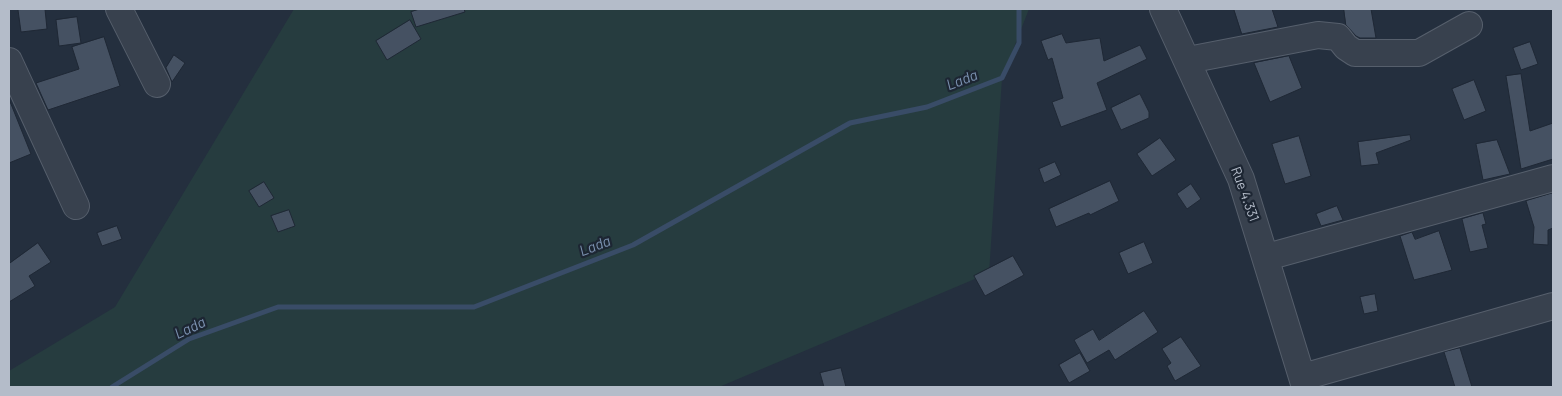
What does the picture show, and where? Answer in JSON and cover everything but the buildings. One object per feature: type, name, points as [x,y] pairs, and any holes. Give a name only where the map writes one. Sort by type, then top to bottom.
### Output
[{"type":"street","points":[[119,9],[156,84]]},
{"type":"street","name":"Rue 4.331","points":[[1163,9],[1241,179],[1267,257],[1304,382]]},
{"type":"street","points":[[1188,60],[1318,35],[1338,36],[1346,47],[1355,53],[1419,53],[1469,25]]},
{"type":"street","points":[[9,61],[76,206]]},
{"type":"street","points":[[1267,257],[1553,178]]},
{"type":"street","points":[[1304,382],[1553,306]]},
{"type":"green space","points":[[294,9],[1029,9],[1002,78],[989,273],[719,387],[9,387],[9,371],[115,307]]},
{"type":"waterway","name":"Lada","points":[[112,387],[189,339],[278,307],[474,307],[633,245],[850,123],[927,107],[1002,78],[1019,43],[1019,9]]}]
